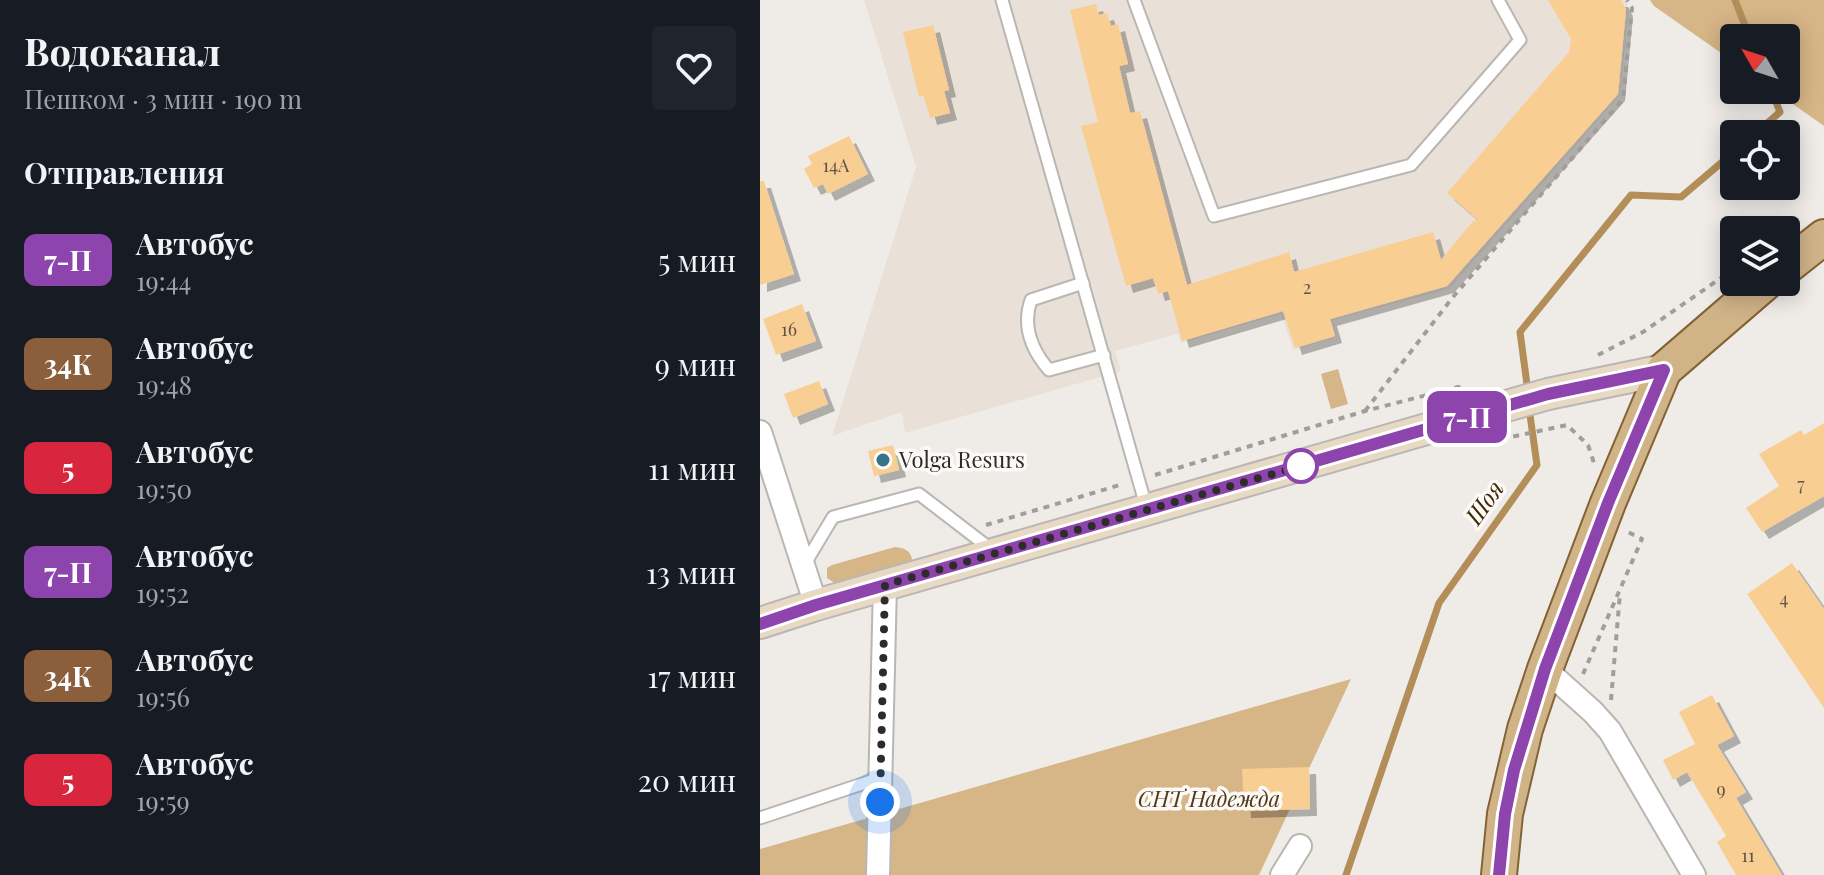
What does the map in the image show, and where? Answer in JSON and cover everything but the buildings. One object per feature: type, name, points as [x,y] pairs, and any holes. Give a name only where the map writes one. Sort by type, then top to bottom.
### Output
[{"type":"main road","points":[[1800,256],[1824,237]]},
{"type":"main road","points":[[1499,875],[1505,814],[1514,770],[1545,669],[1608,503],[1664,370],[1750,296]]},
{"type":"main road","points":[[760,623],[1147,511],[1484,400],[1548,394],[1664,370]]},
{"type":"street","points":[[760,432],[816,605]]},
{"type":"street","points":[[878,875],[885,585]]},
{"type":"street","points":[[1545,669],[1610,731],[1694,875]]},
{"type":"street","points":[[1282,875],[1300,846]]},
{"type":"lane","points":[[1002,0],[1147,511]]},
{"type":"lane","points":[[1134,0],[1214,216],[1411,165],[1520,40],[1498,0]]},
{"type":"lane","points":[[1083,283],[1031,300],[1025,317],[1036,355],[1049,370],[1104,355]]},
{"type":"lane","points":[[803,567],[833,517],[919,494],[996,553]]},
{"type":"lane","points":[[760,818],[880,778]]},
{"type":"path","points":[[1365,411],[1453,297],[1623,99],[1632,8],[1627,0]]},
{"type":"path","points":[[1593,357],[1643,332],[1720,279]]},
{"type":"path","points":[[967,531],[1365,411],[1458,387],[1484,400]]},
{"type":"path","points":[[1505,438],[1550,428]]},
{"type":"path","points":[[1610,731],[1611,681],[1621,587]]},
{"type":"shaded area","points":[[864,0],[1625,0],[1629,8],[1620,95],[1449,289],[1333,320],[1337,337],[1293,350],[1281,314],[1181,343],[1178,334],[1115,351],[1121,371],[905,433],[902,412],[832,436],[916,167]]},
{"type":"green space","points":[[1650,0],[1824,0],[1824,126],[1793,104],[1800,104],[1800,24],[1720,24],[1720,52],[1654,6]]},
{"type":"green space","points":[[1338,369],[1348,404],[1331,409],[1321,374]]},
{"type":"green space","points":[[895,547],[910,553],[912,559],[909,564],[836,584],[827,578],[827,568],[832,565]]},
{"type":"green space","name":"СНТ Надежда","points":[[1351,679],[1259,875],[760,875],[760,849]]},
{"type":"waterway","name":"Шоя","points":[[1735,0],[1744,24]]},
{"type":"waterway","name":"Шоя","points":[[1771,120],[1780,112],[1777,104]]},
{"type":"waterway","name":"Шоя","points":[[1528,392],[1520,332],[1631,195],[1681,197],[1720,164]]},
{"type":"waterway","name":"Шоя","points":[[1346,875],[1439,603],[1537,465],[1529,408]]},
{"type":"bus line","name":"7-П","points":[[760,624],[816,605],[1548,394],[1664,370],[1608,503],[1525,729],[1505,814],[1499,875]]},
{"type":"place","name":"Volga Resurs","points":[[883,460]]},
{"type":"route","points":[[880,802],[885,585],[1301,466]]}]
